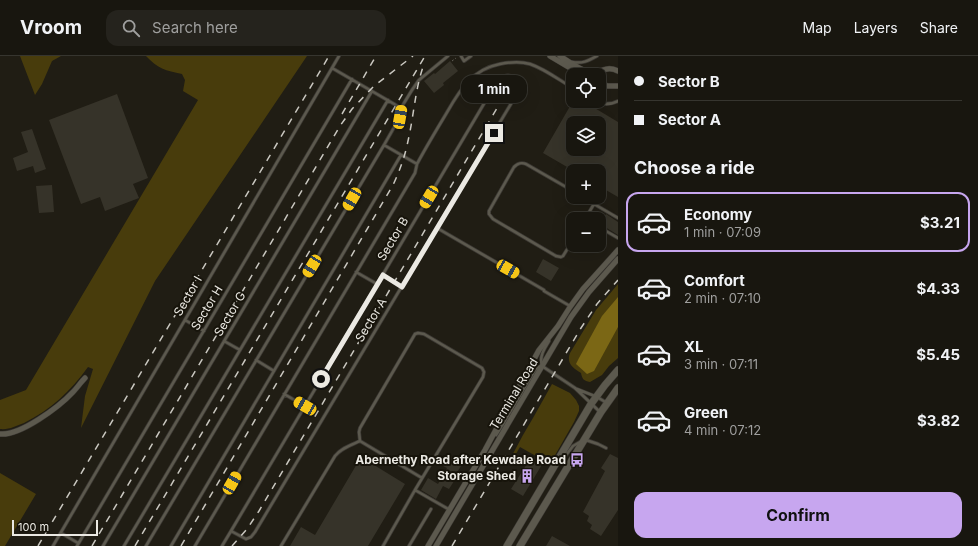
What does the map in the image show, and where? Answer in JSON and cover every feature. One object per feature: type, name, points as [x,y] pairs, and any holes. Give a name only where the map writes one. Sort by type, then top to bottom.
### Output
[{"type":"main road","points":[[507,546],[592,404],[605,385],[618,370]]},
{"type":"main road","points":[[520,546],[601,412],[618,388]]},
{"type":"street","points":[[550,56],[570,68]]},
{"type":"street","points":[[560,56],[588,72],[596,72],[608,68],[618,70]]},
{"type":"street","points":[[606,86],[618,86]]},
{"type":"street","points":[[428,546],[485,450],[534,357],[590,281],[618,250]]},
{"type":"street","name":"Terminal Road","points":[[436,546],[576,309],[618,259]]},
{"type":"street","points":[[0,434],[5,435],[24,428],[43,417],[64,401],[85,378]]},
{"type":"lane","name":"Sector I","points":[[53,546],[339,56]]},
{"type":"lane","points":[[146,546],[384,145],[400,117],[401,108],[412,90],[419,80],[448,56]]},
{"type":"lane","points":[[459,56],[464,61],[471,56]]},
{"type":"lane","points":[[566,60],[580,63],[586,62],[597,56]]},
{"type":"lane","points":[[195,546],[415,173],[417,164],[462,89],[475,75],[489,67],[506,62],[530,64],[566,84]]},
{"type":"lane","points":[[332,68],[401,108]]},
{"type":"lane","name":"Sector A","points":[[231,531],[246,539],[251,537],[518,92],[519,84],[514,77],[505,76],[498,80]]},
{"type":"lane","name":"Sector H","points":[[78,545],[352,79]]},
{"type":"lane","name":"Sector B","points":[[222,546],[498,80]]},
{"type":"lane","name":"Sector G","points":[[104,546],[372,91]]},
{"type":"lane","points":[[124,546],[388,100]]},
{"type":"lane","points":[[606,104],[618,101]]},
{"type":"lane","points":[[384,145],[417,164]]},
{"type":"lane","points":[[171,546],[401,155]]},
{"type":"lane","points":[[566,187],[526,164],[520,163],[514,167],[489,211],[493,219],[556,256],[561,257],[566,251]]},
{"type":"lane","points":[[590,212],[594,204],[618,218]]},
{"type":"lane","points":[[437,228],[544,290],[570,307]]},
{"type":"lane","points":[[606,231],[618,238]]},
{"type":"lane","points":[[356,272],[377,284]]},
{"type":"lane","points":[[383,275],[402,287]]},
{"type":"lane","points":[[185,320],[204,331]]},
{"type":"lane","points":[[558,326],[542,353],[540,361],[542,366],[575,388],[601,412]]},
{"type":"lane","points":[[360,441],[360,428],[415,334],[424,334],[483,370],[484,374],[383,546]]},
{"type":"lane","points":[[224,341],[240,350]]},
{"type":"lane","points":[[256,360],[274,371]]},
{"type":"lane","points":[[485,450],[504,424],[535,370],[542,366]]},
{"type":"lane","points":[[575,388],[607,403]]},
{"type":"lane","points":[[284,394],[305,406]]},
{"type":"lane","points":[[554,466],[563,459],[573,446],[584,440],[606,448]]},
{"type":"lane","points":[[360,441],[422,478]]},
{"type":"lane","points":[[281,546],[334,456],[338,452],[360,441]]},
{"type":"lane","points":[[415,490],[450,510]]},
{"type":"lane","points":[[409,546],[431,509]]},
{"type":"lane","points":[[61,533],[78,545]]},
{"type":"path","points":[[452,61],[459,56]]},
{"type":"shaded area","points":[[20,56],[61,56],[52,61],[42,84],[35,95]]},
{"type":"shaded area","points":[[146,56],[307,56],[155,281],[81,428],[85,396],[93,369],[88,367],[67,392],[43,412],[24,423],[9,428],[0,429],[0,400],[26,390],[198,100],[183,91],[185,80],[182,74],[171,72],[162,68]]},
{"type":"shaded area","points":[[618,284],[618,358],[602,375],[588,382],[582,377],[581,373],[571,365],[569,360],[570,353],[596,310]]},
{"type":"shaded area","points":[[618,297],[618,327],[594,371],[587,374],[576,364],[602,316]]},
{"type":"shaded area","points":[[552,384],[570,393],[576,400],[579,406],[579,411],[574,422],[550,464],[520,447],[510,464],[508,463],[523,435]]},
{"type":"shaded area","points":[[0,473],[36,494],[5,546],[0,546]]},
{"type":"building","points":[[450,61],[458,71],[443,83],[444,85],[434,93],[424,81]]},
{"type":"building","points":[[117,94],[148,178],[133,184],[139,198],[105,211],[100,197],[81,204],[49,120]]},
{"type":"building","points":[[569,108],[595,108],[618,122],[618,197],[606,190],[606,164],[566,164],[566,166],[543,153]]},
{"type":"building","points":[[32,129],[46,169],[35,173],[33,166],[17,171],[13,158],[28,152],[21,132]]},
{"type":"building","points":[[52,185],[54,212],[39,213],[36,186]]},
{"type":"building","points":[[606,214],[618,222],[618,235],[606,228]]},
{"type":"building","points":[[543,259],[559,268],[551,281],[536,272]]},
{"type":"building","points":[[610,454],[618,458],[618,510],[601,536],[590,529],[592,525],[587,521],[589,516],[583,512],[605,471],[601,468]]},
{"type":"building","points":[[449,456],[463,463],[454,477],[456,478],[449,489],[443,486],[436,499],[421,490],[428,478],[438,484],[447,468],[443,466]]},
{"type":"building","name":"Storage Shed","points":[[532,456],[543,463],[523,496],[511,489]]},
{"type":"building","points":[[361,457],[405,484],[368,546],[290,546],[301,527],[315,535]]},
{"type":"building","points":[[552,536],[570,546],[546,546]]},
{"type":"railway","points":[[38,546],[329,56]]},
{"type":"railway","points":[[342,114],[376,56]]},
{"type":"railway","points":[[92,546],[340,126],[352,109],[374,86],[413,56]]},
{"type":"railway","points":[[135,546],[425,56]]},
{"type":"railway","points":[[181,546],[393,185],[405,152],[424,64]]},
{"type":"railway","points":[[232,546],[247,529],[259,511],[506,93]]},
{"type":"railway","points":[[452,546],[581,328],[597,304],[618,280]]},
{"type":"place","name":"Abernethy Road after Kewdale Road","points":[[577,460]]},
{"type":"place","name":"Storage Shed","points":[[527,476]]},
{"type":"route","points":[[321,379],[383,275],[402,287],[494,133]]}]
